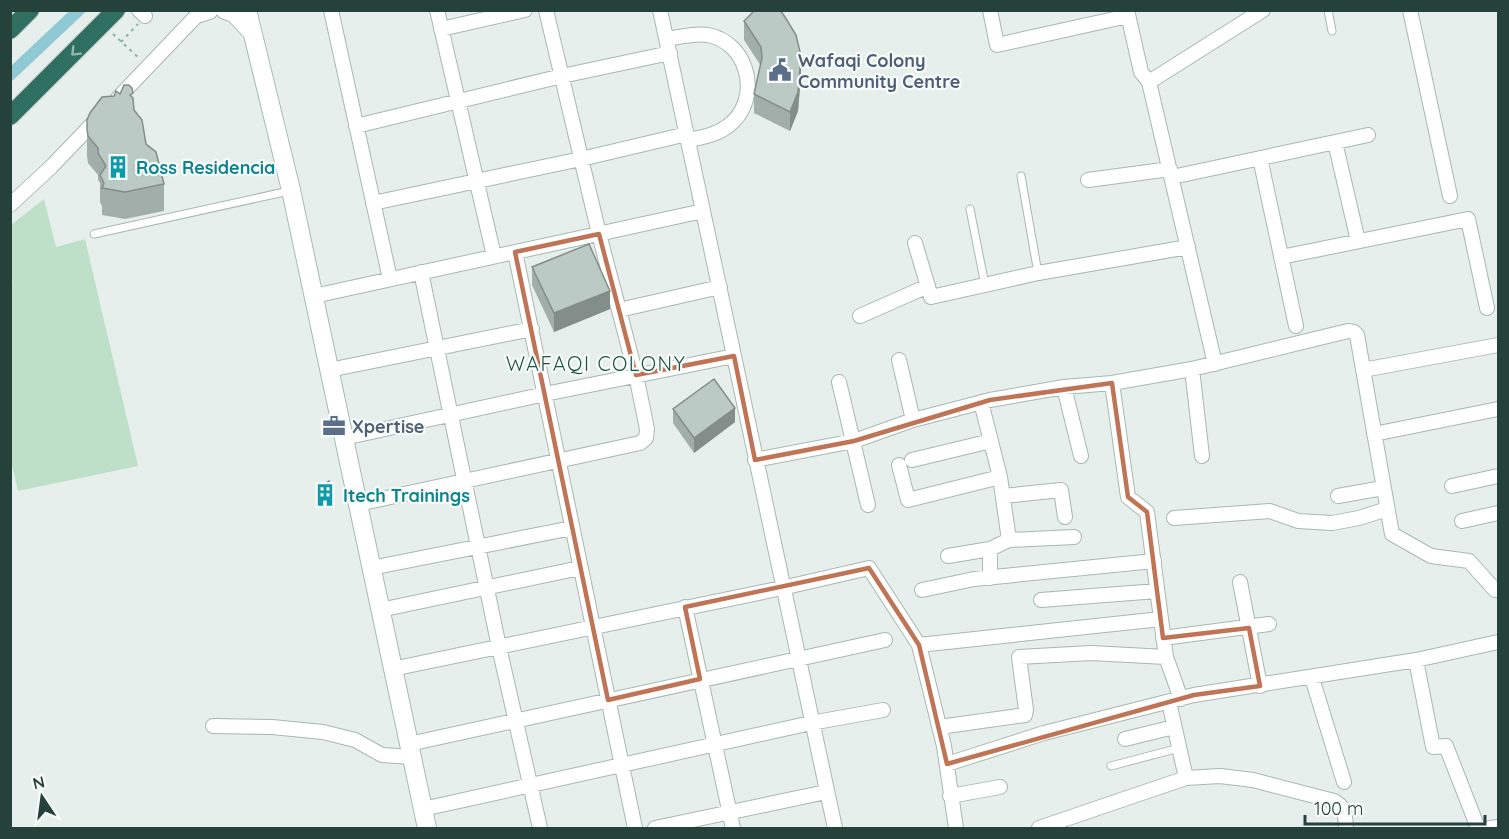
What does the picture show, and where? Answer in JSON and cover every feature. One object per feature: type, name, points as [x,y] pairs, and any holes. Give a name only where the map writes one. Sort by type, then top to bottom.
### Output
[{"type":"highway","points":[[10,13],[25,10]]},
{"type":"highway","points":[[10,30],[30,10]]},
{"type":"highway","points":[[10,116],[116,10]]},
{"type":"street","points":[[225,10],[234,13],[252,32]]},
{"type":"street","points":[[247,10],[291,190],[427,828]]},
{"type":"street","points":[[331,10],[390,279]]},
{"type":"street","points":[[437,10],[494,256]]},
{"type":"street","points":[[441,28],[525,10]]},
{"type":"street","points":[[358,504],[558,462],[640,443],[646,438],[647,429],[636,375],[599,234],[546,10]]},
{"type":"street","points":[[660,10],[835,828]]},
{"type":"street","points":[[990,10],[997,45],[1127,13],[1141,72],[1149,82],[1215,364]]},
{"type":"street","points":[[1149,82],[1263,10]]},
{"type":"street","points":[[1410,10],[1450,196]]},
{"type":"street","points":[[10,206],[203,11]]},
{"type":"street","points":[[373,202],[688,137],[713,135],[730,125],[742,110],[748,88],[747,69],[737,52],[723,40],[708,35],[689,35],[667,39]]},
{"type":"street","points":[[356,126],[562,76],[670,53]]},
{"type":"street","points":[[1088,180],[1171,173],[1260,158],[1368,135]]},
{"type":"street","points":[[1335,142],[1358,241]]},
{"type":"street","points":[[1260,158],[1296,326]]},
{"type":"street","points":[[314,296],[703,211]]},
{"type":"street","points":[[1281,257],[1468,219],[1488,308]]},
{"type":"street","points":[[915,243],[931,297],[1038,273],[1188,247]]},
{"type":"street","points":[[515,252],[635,828]]},
{"type":"street","points":[[421,272],[498,647],[540,828]]},
{"type":"street","points":[[860,316],[928,286]]},
{"type":"street","points":[[619,310],[720,287]]},
{"type":"street","points":[[329,370],[532,329]]},
{"type":"street","points":[[755,460],[854,441],[913,420],[981,402],[1064,387],[1112,383],[1192,369],[1348,331],[1354,332],[1357,335],[1392,534],[1431,556],[1469,561],[1495,590],[1498,590]]},
{"type":"street","points":[[1363,370],[1498,345]]},
{"type":"street","points":[[344,438],[734,356]]},
{"type":"street","points":[[899,360],[913,420]]},
{"type":"street","points":[[1192,369],[1202,456]]},
{"type":"street","points":[[839,382],[868,506]]},
{"type":"street","points":[[1112,383],[1128,497],[1147,512],[1163,638],[1175,700],[1174,727],[1186,778]]},
{"type":"street","points":[[1064,387],[1081,456]]},
{"type":"street","points":[[981,402],[1000,477],[1009,540]]},
{"type":"street","points":[[1374,434],[1498,409]]},
{"type":"street","points":[[991,441],[905,462],[908,500],[1000,477]]},
{"type":"street","points":[[1452,486],[1498,476]]},
{"type":"street","points":[[1338,496],[1383,488]]},
{"type":"street","points":[[1003,496],[1061,490],[1065,517]]},
{"type":"street","points":[[1174,518],[1270,510],[1298,521],[1332,523],[1359,518],[1387,509]]},
{"type":"street","points":[[1462,521],[1498,513]]},
{"type":"street","points":[[371,568],[572,528]]},
{"type":"street","points":[[948,556],[990,549],[1009,540],[1074,537]]},
{"type":"street","points":[[990,549],[990,578]]},
{"type":"street","points":[[922,590],[990,578],[1154,561]]},
{"type":"street","points":[[380,610],[580,568]]},
{"type":"street","points":[[392,669],[869,568],[919,645],[947,764],[956,828]]},
{"type":"street","points":[[1240,582],[1260,686]]},
{"type":"street","points":[[1041,600],[1157,591]]},
{"type":"street","points":[[685,608],[733,828]]},
{"type":"street","points":[[919,645],[1161,619]]},
{"type":"street","points":[[1163,638],[1269,624]]},
{"type":"street","points":[[213,726],[323,732],[355,740],[382,755],[411,751],[516,720],[885,640]]},
{"type":"street","points":[[947,764],[1044,733],[1175,700],[1416,660],[1498,642]]},
{"type":"street","points":[[939,727],[1025,715],[1019,657],[1091,653],[1166,657]]},
{"type":"street","points":[[1416,660],[1433,747],[1446,746],[1478,828]]},
{"type":"street","points":[[1312,678],[1344,782]]},
{"type":"street","points":[[423,809],[811,723],[883,710]]},
{"type":"street","points":[[1125,740],[1174,727]]},
{"type":"street","points":[[1040,828],[1186,778],[1220,776],[1253,780],[1334,801],[1341,804],[1344,810],[1346,828]]},
{"type":"street","points":[[950,795],[1000,787]]},
{"type":"street","points":[[655,828],[826,792]]},
{"type":"street","points":[[1490,828],[1498,827]]},
{"type":"lane","points":[[1328,10],[1332,31]]},
{"type":"lane","points":[[1020,176],[1038,273]]},
{"type":"lane","points":[[94,234],[291,190]]},
{"type":"lane","points":[[970,209],[985,285]]},
{"type":"lane","points":[[1111,766],[1179,748]]},
{"type":"path","points":[[121,42],[142,13]]},
{"type":"path","points":[[102,24],[148,67]]},
{"type":"highlighted area","points":[[599,234],[636,375],[734,356],[755,460],[854,441],[990,400],[1112,383],[1128,497],[1147,512],[1163,638],[1249,628],[1260,686],[1194,695],[947,764],[919,645],[869,568],[685,607],[700,679],[608,700],[515,252]]},
{"type":"green space","points":[[44,199],[56,247],[85,239],[138,466],[18,491],[10,456],[10,285],[13,283],[10,275],[11,225]]},
{"type":"building","name":"Wafaqi Colony Community Centre","points":[[755,10],[780,10],[796,35],[801,56],[798,92],[790,112],[754,94],[762,58],[761,47],[744,21]]},
{"type":"building","name":"Ross Residencia","points":[[124,85],[132,88],[133,93],[130,95],[133,98],[134,110],[142,120],[146,144],[156,152],[164,184],[125,192],[102,188],[104,183],[100,175],[106,166],[98,153],[98,148],[88,136],[87,129],[90,113],[102,97],[114,96],[116,91],[120,94]]},
{"type":"building","points":[[589,244],[610,291],[554,313],[532,267]]},
{"type":"building","points":[[714,379],[735,408],[694,438],[673,409]]},
{"type":"building","points":[[329,481],[332,496],[327,492],[321,496],[319,488]]},
{"type":"waterway","points":[[10,75],[79,10]]},
{"type":"place","name":"Wafaqi Colony Community Centre","points":[[780,70]]},
{"type":"place","name":"Ross Residencia","points":[[118,167]]},
{"type":"place","name":"Xpertise","points":[[334,426]]},
{"type":"place","name":"Itech Trainings","points":[[325,495]]},
{"type":"district","name":"WAFAQI COLONY","points":[[596,363]]}]
